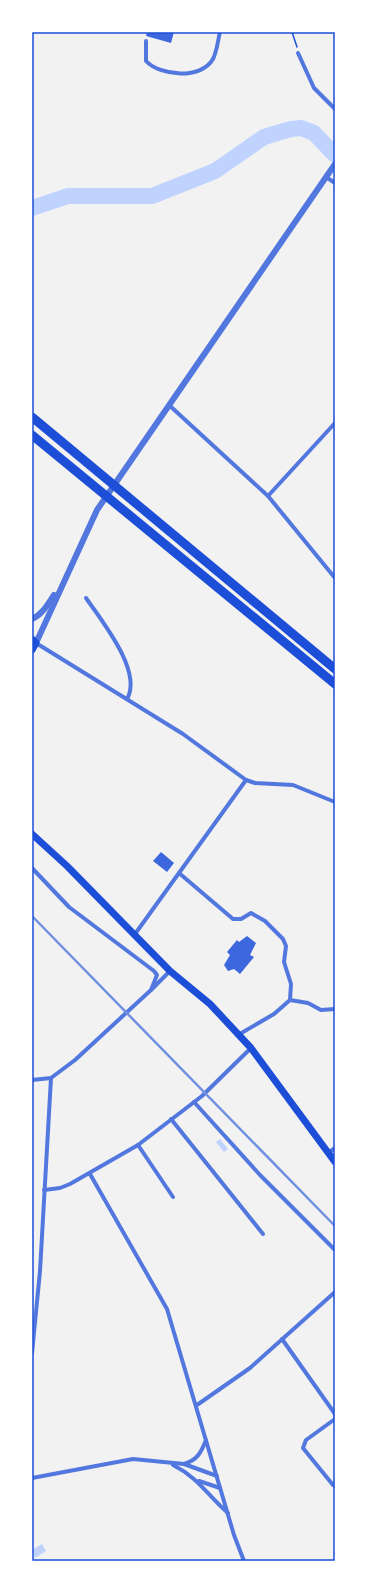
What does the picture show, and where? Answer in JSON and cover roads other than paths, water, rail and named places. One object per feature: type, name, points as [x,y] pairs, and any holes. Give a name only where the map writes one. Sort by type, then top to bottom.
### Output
[{"type":"highway","points":[[32,417],[335,669]]},
{"type":"highway","points":[[32,435],[335,684]]},
{"type":"main road","points":[[32,650],[34,641]]},
{"type":"main road","points":[[32,834],[136,934],[170,971],[203,997],[251,1048],[335,1162]]},
{"type":"street","points":[[146,41],[146,61],[151,66],[160,70],[192,72],[208,64],[213,59],[220,32]]},
{"type":"street","points":[[298,53],[314,88],[335,109]]},
{"type":"street","points":[[335,164],[97,510],[34,641],[183,734],[246,780],[255,783],[293,785],[335,802]]},
{"type":"street","points":[[326,177],[335,183]]},
{"type":"street","points":[[169,405],[268,496],[335,578]]},
{"type":"street","points":[[268,496],[335,423]]},
{"type":"street","points":[[32,619],[37,617],[43,611],[64,580]]},
{"type":"street","points":[[86,598],[107,629],[126,662],[131,682],[130,694],[127,699]]},
{"type":"street","points":[[136,934],[246,780]]},
{"type":"street","points":[[32,868],[69,907],[154,971],[157,975],[156,981],[151,990]]},
{"type":"street","points":[[179,873],[233,919],[241,919],[251,913],[265,921],[283,939],[286,946],[284,962],[291,984],[290,1000],[274,1014],[238,1035]]},
{"type":"street","points":[[32,1080],[51,1078],[75,1060],[170,971]]},
{"type":"street","points":[[290,1000],[308,1003],[321,1010],[335,1009]]},
{"type":"street","points":[[44,1190],[60,1188],[90,1174],[138,1145],[207,1092],[251,1048]]},
{"type":"street","points":[[32,1354],[40,1271],[51,1078]]},
{"type":"street","points":[[194,1102],[260,1175],[335,1250]]},
{"type":"street","points":[[170,1120],[263,1234]]},
{"type":"street","points":[[138,1145],[173,1197]]},
{"type":"street","points":[[328,1153],[335,1148]]},
{"type":"street","points":[[90,1174],[167,1309],[197,1405],[220,1488],[244,1561]]},
{"type":"street","points":[[197,1405],[250,1368],[335,1292]]},
{"type":"street","points":[[282,1339],[335,1414],[335,1419],[306,1440],[303,1448],[332,1486],[335,1486]]},
{"type":"street","points":[[184,1464],[196,1459],[202,1451],[206,1439]]},
{"type":"street","points":[[32,1478],[133,1459],[171,1464],[184,1464],[217,1476]]},
{"type":"street","points":[[171,1464],[197,1480],[215,1501],[228,1513]]},
{"type":"street","points":[[197,1480],[220,1488]]},
{"type":"water","points":[[220,1139],[228,1149],[224,1152],[216,1142]]},
{"type":"water","points":[[42,1544],[46,1551],[35,1558],[32,1550]]},
{"type":"waterway","points":[[32,208],[68,196],[152,196],[215,171],[264,137],[291,129],[301,128],[314,133],[335,155]]},
{"type":"railway","points":[[32,916],[335,1226]]}]
